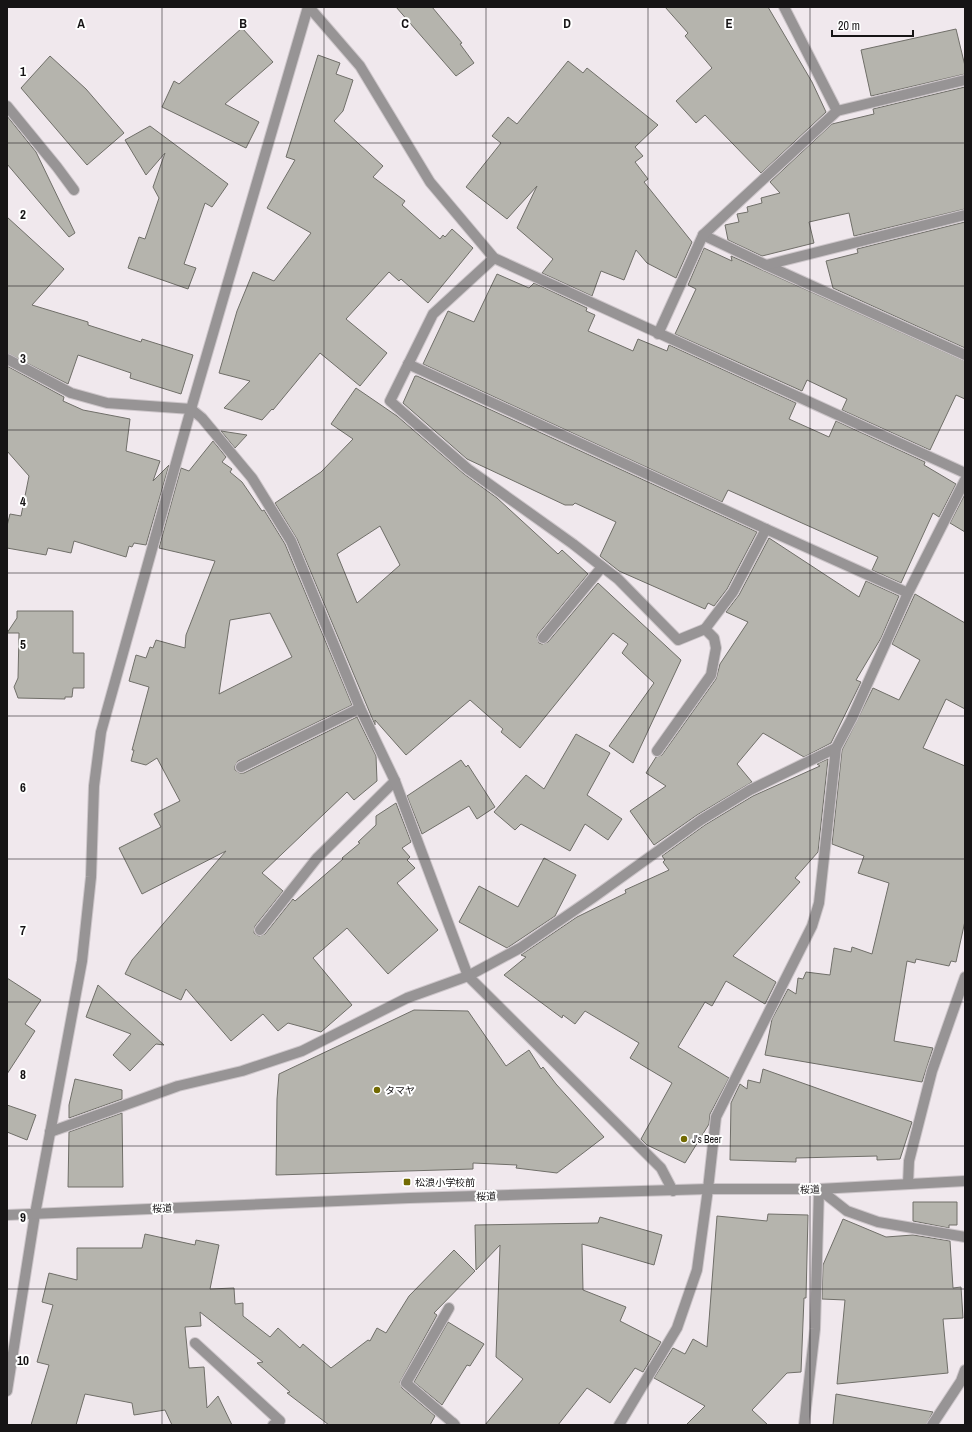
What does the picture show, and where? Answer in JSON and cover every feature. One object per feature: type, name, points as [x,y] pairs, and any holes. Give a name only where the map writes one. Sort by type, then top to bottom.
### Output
[{"type":"street","points":[[308,7],[360,66],[430,182],[494,258],[965,473]]},
{"type":"street","points":[[7,1391],[35,1214],[86,934],[91,877],[94,786],[100,732],[191,409],[308,7]]},
{"type":"street","points":[[784,7],[837,111]]},
{"type":"street","points":[[658,334],[703,235],[837,111],[965,80]]},
{"type":"street","points":[[7,106],[58,167],[74,190]]},
{"type":"street","points":[[766,266],[965,215]]},
{"type":"street","points":[[703,235],[766,266],[965,354]]},
{"type":"street","points":[[494,258],[433,314],[390,401],[468,469],[618,579],[678,640],[705,629],[733,592],[766,529]]},
{"type":"street","points":[[7,359],[71,393],[107,403],[191,409],[202,418],[252,478],[291,540],[360,708],[395,781],[468,976],[661,1168],[673,1191]]},
{"type":"street","points":[[408,364],[908,593]]},
{"type":"street","points":[[618,1425],[677,1328],[697,1270],[716,1117],[812,926],[819,903],[836,748],[852,718],[908,593],[965,480]]},
{"type":"street","points":[[543,638],[602,567]]},
{"type":"street","points":[[657,751],[711,675],[716,648],[714,638],[705,629]]},
{"type":"street","points":[[241,767],[360,708]]},
{"type":"street","points":[[50,1132],[178,1086],[242,1071],[302,1051],[407,998],[468,976],[520,948],[701,820],[750,790],[836,748]]},
{"type":"street","points":[[260,930],[317,858],[395,781]]},
{"type":"street","points":[[908,1184],[909,1161],[932,1071],[965,977]]},
{"type":"street","name":"桜道","points":[[7,1215],[409,1198],[708,1189],[819,1189],[965,1181]]},
{"type":"street","points":[[819,1189],[847,1211],[872,1220],[965,1237]]},
{"type":"street","points":[[804,1425],[815,1329],[819,1189]]},
{"type":"street","points":[[449,1308],[406,1383],[453,1424]]},
{"type":"street","points":[[195,1343],[280,1420],[273,1425]]},
{"type":"street","points":[[932,1425],[961,1381],[965,1370]]},
{"type":"building","points":[[396,7],[432,7],[462,43],[460,44],[474,63],[456,76]]},
{"type":"building","points":[[665,7],[768,7],[812,82],[826,112],[761,173],[705,115],[696,123],[676,101],[712,68],[685,36],[688,33]]},
{"type":"building","points":[[242,28],[273,62],[225,104],[259,122],[246,148],[162,107],[174,81],[179,84]]},
{"type":"building","points":[[956,29],[965,66],[965,74],[871,96],[861,50]]},
{"type":"building","points":[[318,55],[340,63],[336,74],[353,80],[343,111],[334,121],[383,166],[373,177],[405,201],[402,205],[440,239],[443,235],[445,237],[452,229],[473,248],[428,303],[401,279],[399,281],[389,272],[346,319],[387,353],[360,386],[320,353],[273,410],[272,409],[262,420],[224,408],[250,381],[219,373],[237,311],[253,272],[274,281],[311,233],[267,208],[295,160],[286,157]]},
{"type":"building","points":[[50,56],[86,89],[124,133],[87,165],[21,88]]},
{"type":"building","points":[[568,61],[583,73],[587,68],[658,125],[635,147],[643,156],[635,162],[648,179],[644,182],[692,242],[676,278],[647,263],[636,250],[624,280],[601,271],[592,296],[542,273],[553,259],[517,228],[537,186],[507,219],[466,187],[501,143],[492,136],[508,117],[517,124]]},
{"type":"building","points":[[965,87],[965,209],[854,236],[849,213],[809,222],[814,243],[762,256],[728,240],[725,225],[739,222],[737,214],[748,212],[747,207],[762,203],[761,198],[780,193],[770,182],[832,124],[874,114],[873,109]]},
{"type":"building","points":[[7,116],[36,152],[75,233],[69,237],[7,164]]},
{"type":"building","points":[[150,126],[228,184],[212,207],[205,203],[184,264],[196,268],[188,289],[128,268],[139,237],[145,239],[159,198],[153,187],[165,153],[146,175],[125,140]]},
{"type":"building","points":[[7,217],[64,269],[32,305],[88,322],[88,325],[141,342],[142,339],[193,355],[181,394],[130,378],[131,373],[78,355],[68,384],[7,353]]},
{"type":"building","points":[[965,222],[965,348],[833,288],[826,261],[858,253],[857,249]]},
{"type":"building","points":[[704,248],[732,261],[731,256],[965,361],[965,399],[956,395],[930,450],[842,410],[847,399],[807,380],[802,391],[675,334],[696,289],[688,285]]},
{"type":"building","points":[[497,274],[529,288],[534,283],[587,308],[586,311],[595,315],[588,331],[633,351],[638,339],[667,351],[669,345],[796,403],[789,419],[829,437],[836,421],[925,462],[924,465],[956,484],[939,517],[933,513],[901,583],[872,570],[878,557],[728,490],[722,502],[423,364],[448,311],[474,322]]},
{"type":"building","points":[[7,366],[64,397],[63,401],[83,410],[130,419],[126,451],[160,461],[153,481],[169,465],[146,545],[134,543],[132,547],[129,546],[126,557],[74,541],[71,553],[48,548],[46,555],[7,548],[7,526],[10,514],[21,516],[29,476],[7,451]]},
{"type":"building","points":[[415,376],[757,532],[727,589],[714,606],[708,603],[705,609],[619,571],[600,556],[616,522],[575,503],[573,505],[565,505],[467,459],[403,403]]},
{"type":"building","points":[[356,388],[397,416],[464,474],[497,498],[558,554],[562,550],[588,574],[538,634],[537,637],[539,643],[542,644],[548,642],[598,583],[681,660],[633,763],[609,746],[654,683],[622,653],[628,644],[613,633],[520,748],[501,732],[503,729],[470,700],[406,755],[375,720],[375,725],[297,539],[275,503],[321,472],[353,439],[331,424]],"holes":[[[380,526],[400,565],[357,603],[337,554]]]},
{"type":"building","points":[[221,431],[247,435],[235,448]]},
{"type":"building","points":[[213,441],[226,457],[222,462],[232,469],[230,472],[242,482],[262,511],[264,510],[285,544],[352,705],[238,761],[235,766],[235,770],[240,773],[244,773],[357,717],[376,756],[377,781],[354,800],[347,792],[262,873],[283,891],[255,926],[254,933],[259,936],[265,934],[293,899],[295,901],[360,843],[358,842],[376,825],[376,816],[396,803],[411,842],[402,848],[410,857],[407,860],[415,868],[397,883],[438,930],[388,974],[347,928],[313,958],[352,1005],[321,1032],[288,1023],[278,1031],[263,1014],[231,1041],[186,989],[181,1000],[125,974],[132,960],[226,851],[142,894],[119,848],[161,827],[154,814],[180,801],[157,758],[146,765],[131,761],[134,750],[132,750],[149,687],[129,681],[136,655],[146,658],[150,647],[153,648],[156,640],[185,648],[186,635],[215,561],[159,548],[181,468],[189,471]],"holes":[[[270,613],[292,657],[219,694],[230,620]]]},
{"type":"building","points":[[965,494],[965,532],[950,523]]},
{"type":"building","points":[[769,538],[859,597],[866,581],[899,596],[881,638],[856,680],[861,682],[831,743],[804,757],[763,733],[737,764],[752,782],[697,815],[654,845],[630,811],[666,786],[646,773],[656,757],[662,755],[716,679],[720,664],[748,622],[726,612],[739,595]]},
{"type":"building","points":[[915,594],[965,623],[965,709],[946,699],[923,748],[965,766],[965,921],[956,962],[951,961],[949,966],[916,959],[915,963],[907,961],[894,1041],[933,1048],[922,1082],[765,1055],[772,1019],[788,989],[796,994],[798,978],[803,979],[806,972],[830,975],[834,948],[851,952],[852,947],[872,954],[889,883],[858,873],[864,856],[832,844],[842,750],[873,688],[899,700],[920,660],[892,644]]},
{"type":"building","points":[[17,611],[73,611],[73,653],[84,653],[84,688],[73,688],[72,697],[65,697],[65,699],[18,698],[14,687],[18,678],[19,633],[7,633],[17,618]]},
{"type":"building","points":[[576,734],[610,753],[587,795],[622,819],[608,840],[585,824],[570,851],[521,824],[515,830],[494,812],[526,775],[544,789]]},
{"type":"building","points":[[828,759],[818,852],[795,878],[800,882],[733,956],[776,982],[765,1004],[726,981],[712,1006],[705,1002],[678,1047],[729,1078],[710,1114],[709,1124],[685,1163],[647,1145],[641,1139],[672,1083],[630,1058],[639,1043],[585,1011],[575,1024],[563,1015],[562,1018],[504,975],[526,957],[521,955],[577,917],[626,893],[625,890],[669,870],[663,862],[665,860],[662,856],[705,825],[753,796],[820,766],[817,764]]},
{"type":"building","points":[[461,760],[466,767],[468,765],[495,807],[477,819],[469,806],[422,834],[407,796]]},
{"type":"building","points":[[544,858],[576,875],[555,916],[507,948],[459,922],[479,886],[518,907]]},
{"type":"building","points":[[7,978],[41,1000],[25,1024],[35,1031],[7,1074]]},
{"type":"building","points":[[98,985],[164,1045],[156,1044],[130,1071],[113,1055],[131,1034],[86,1017]]},
{"type":"building","name":"タマヤ","points":[[414,1010],[468,1011],[506,1066],[529,1050],[541,1069],[543,1067],[556,1084],[604,1137],[557,1173],[516,1168],[517,1165],[473,1163],[473,1169],[276,1175],[277,1099],[279,1074]]},
{"type":"building","points":[[763,1069],[912,1122],[900,1159],[877,1160],[877,1156],[796,1158],[796,1162],[730,1160],[731,1103],[740,1084],[747,1089],[748,1080],[760,1083]]},
{"type":"building","points":[[75,1079],[122,1090],[122,1099],[69,1118],[69,1105]]},
{"type":"building","points":[[7,1105],[36,1115],[27,1140],[7,1132]]},
{"type":"building","points":[[122,1113],[123,1187],[68,1187],[69,1132]]},
{"type":"building","points":[[913,1202],[957,1202],[957,1225],[949,1225],[949,1228],[913,1221]]},
{"type":"building","points":[[768,1214],[808,1215],[806,1298],[804,1298],[801,1372],[787,1373],[752,1410],[768,1425],[686,1425],[705,1406],[654,1378],[673,1348],[685,1354],[693,1339],[707,1347],[717,1216],[767,1221]]},
{"type":"building","points":[[600,1217],[662,1235],[654,1265],[582,1244],[583,1290],[626,1307],[620,1321],[661,1342],[643,1372],[635,1368],[610,1403],[587,1388],[558,1425],[485,1425],[523,1379],[496,1357],[500,1245],[476,1270],[475,1225],[598,1223]]},
{"type":"building","points":[[843,1219],[886,1237],[913,1235],[950,1241],[953,1288],[961,1287],[963,1318],[943,1319],[948,1373],[837,1384],[845,1300],[822,1299],[823,1265]]},
{"type":"building","points":[[145,1234],[195,1245],[196,1240],[219,1245],[210,1289],[234,1288],[235,1304],[243,1303],[243,1316],[270,1337],[278,1328],[300,1348],[303,1344],[331,1368],[368,1340],[370,1341],[377,1328],[386,1333],[409,1296],[454,1250],[475,1271],[434,1313],[437,1315],[400,1382],[402,1388],[435,1416],[430,1425],[329,1425],[287,1393],[290,1392],[257,1363],[263,1362],[200,1312],[201,1326],[185,1327],[189,1368],[204,1367],[207,1408],[218,1396],[232,1425],[172,1425],[165,1410],[134,1415],[132,1403],[85,1394],[76,1425],[31,1425],[49,1365],[37,1362],[53,1305],[42,1302],[49,1273],[77,1280],[77,1248],[142,1248]]},
{"type":"building","points":[[448,1322],[484,1344],[470,1366],[467,1365],[442,1405],[414,1382]]},
{"type":"building","points":[[836,1394],[933,1412],[926,1425],[833,1425]]},
{"type":"place","name":"タマヤ","points":[[377,1090]]},
{"type":"place","name":"J's Beer","points":[[684,1139]]},
{"type":"place","name":"松浪小学校前","points":[[407,1182]]}]
